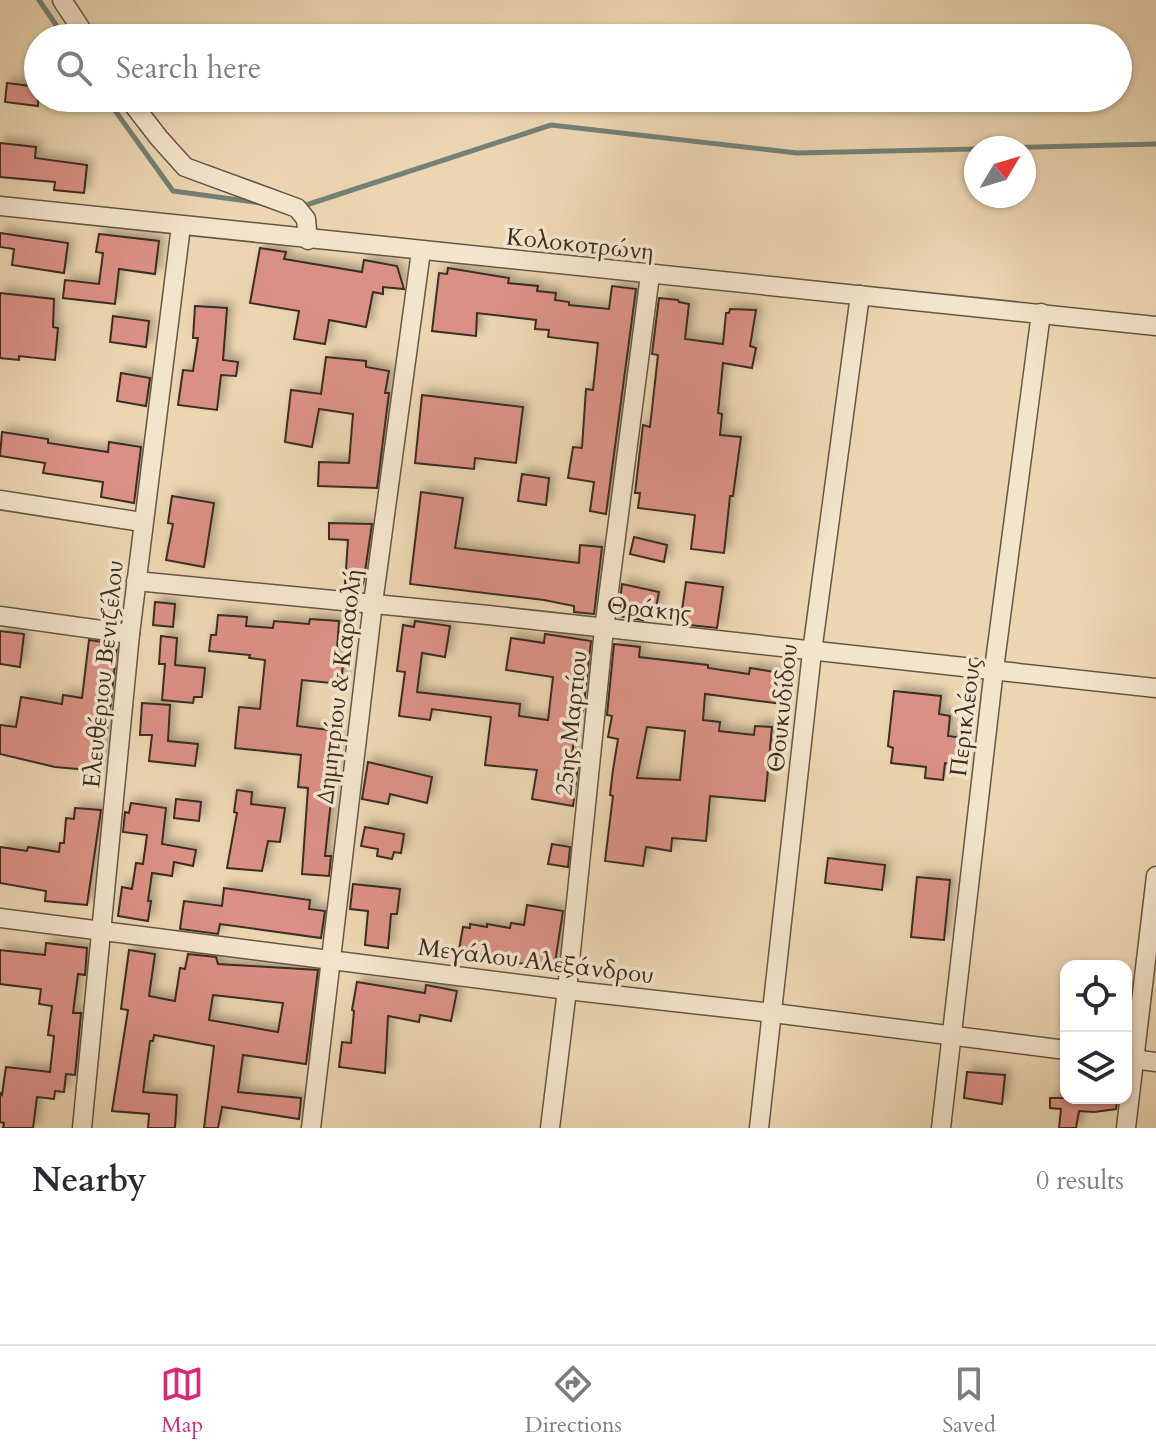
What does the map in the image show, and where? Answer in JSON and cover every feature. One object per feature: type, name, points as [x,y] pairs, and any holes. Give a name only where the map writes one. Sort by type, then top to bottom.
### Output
[{"type":"street","points":[[62,0],[78,24]]},
{"type":"street","points":[[139,112],[185,167],[297,208],[306,219],[308,240]]},
{"type":"street","name":"Κολοκοτρώνη","points":[[0,206],[1156,326]]},
{"type":"street","name":"Ελευθέριου Βενιζέλου","points":[[82,1128],[142,522],[181,226]]},
{"type":"street","name":"Δημητρίου & Καραολή","points":[[311,1128],[373,603],[421,251]]},
{"type":"street","name":"25ης Μαρτίου","points":[[550,1128],[604,629],[650,275]]},
{"type":"street","name":"Θουκυδίδου","points":[[759,1128],[812,652],[860,295]]},
{"type":"street","name":"Περικλέους","points":[[941,1128],[994,669],[1041,313]]},
{"type":"street","points":[[0,500],[142,522]]},
{"type":"street","name":"Θράκης","points":[[136,581],[373,603],[1156,688]]},
{"type":"street","points":[[0,616],[130,634]]},
{"type":"street","points":[[1132,1044],[1156,876]]},
{"type":"street","name":"Μεγάλου Αλεξάνδρου","points":[[0,918],[1060,1049]]},
{"type":"street","points":[[1132,1058],[1156,1062]]},
{"type":"street","points":[[1126,1128],[1127,1104]]},
{"type":"building","points":[[7,83],[24,85],[24,104],[5,102]]},
{"type":"building","points":[[0,143],[36,147],[35,158],[87,165],[84,193],[54,190],[55,182],[0,177]]},
{"type":"building","points":[[0,233],[68,243],[64,273],[12,265],[14,249],[0,247]]},
{"type":"building","points":[[99,234],[159,241],[155,274],[119,269],[115,304],[63,298],[65,280],[99,284],[103,253],[96,252]]},
{"type":"building","points":[[260,248],[286,252],[284,259],[362,272],[364,260],[397,266],[404,289],[383,287],[383,294],[373,292],[366,327],[329,320],[325,344],[294,339],[299,311],[250,303]]},
{"type":"building","points":[[448,268],[509,278],[508,283],[538,286],[537,291],[556,293],[555,300],[569,302],[569,305],[609,309],[612,286],[636,289],[606,514],[590,511],[594,482],[568,478],[573,447],[582,448],[586,389],[593,390],[598,343],[548,337],[549,330],[535,329],[536,320],[477,313],[476,336],[432,331],[439,273],[447,274]]},
{"type":"building","points":[[0,293],[54,299],[53,327],[58,328],[55,360],[19,356],[19,360],[0,358]]},
{"type":"building","points":[[659,298],[689,304],[685,339],[723,344],[726,313],[730,309],[756,310],[750,346],[756,348],[752,368],[723,363],[718,413],[722,414],[720,435],[741,437],[724,553],[691,549],[695,515],[638,508],[640,493],[635,493],[643,425],[650,427],[658,355],[652,354]]},
{"type":"building","points":[[195,306],[227,308],[223,360],[238,362],[236,376],[221,375],[217,410],[178,405],[183,370],[193,371],[198,338],[193,338]]},
{"type":"building","points":[[113,316],[149,321],[146,347],[110,342]]},
{"type":"building","points":[[326,357],[366,361],[366,367],[389,371],[377,488],[318,486],[319,462],[349,463],[353,414],[319,409],[312,447],[285,442],[291,390],[321,394]]},
{"type":"building","points":[[121,373],[150,378],[146,406],[117,401]]},
{"type":"building","points":[[422,395],[523,407],[516,463],[475,458],[474,469],[415,463]]},
{"type":"building","points":[[2,432],[108,452],[109,442],[141,447],[134,503],[101,497],[103,482],[43,473],[45,463],[0,456]]},
{"type":"building","points":[[522,474],[549,478],[546,505],[518,501]]},
{"type":"building","points":[[421,492],[463,498],[455,548],[579,563],[580,545],[602,547],[594,614],[574,612],[574,606],[544,600],[410,584]]},
{"type":"building","points":[[172,496],[214,503],[204,567],[166,560],[173,524],[168,523]]},
{"type":"building","points":[[329,523],[372,524],[363,585],[345,584],[348,540],[329,539]]},
{"type":"building","points":[[634,537],[667,545],[664,562],[630,554]]},
{"type":"building","points":[[686,582],[723,587],[717,628],[680,624]]},
{"type":"building","points":[[622,584],[659,592],[655,613],[645,611],[643,620],[618,616]]},
{"type":"building","points":[[155,602],[175,604],[173,627],[153,625]]},
{"type":"building","points":[[218,615],[247,617],[246,626],[273,628],[274,621],[309,624],[310,619],[339,621],[336,664],[343,664],[341,684],[302,680],[297,726],[337,731],[325,856],[331,856],[329,876],[302,874],[308,788],[298,787],[301,755],[235,748],[239,707],[260,709],[265,660],[249,658],[250,655],[209,651],[211,635],[216,635]]},
{"type":"building","points":[[415,621],[450,626],[445,657],[422,653],[417,692],[520,704],[519,716],[548,720],[553,677],[506,670],[511,638],[544,643],[545,634],[591,641],[583,712],[578,711],[572,755],[579,756],[573,806],[532,799],[537,770],[485,765],[491,717],[432,709],[430,720],[399,716],[405,672],[397,671],[403,625],[414,627]]},
{"type":"building","points":[[0,631],[24,634],[20,667],[0,664]]},
{"type":"building","points":[[161,636],[177,638],[175,665],[205,668],[202,697],[194,697],[193,703],[162,700],[165,664],[159,664]]},
{"type":"building","points":[[89,640],[117,644],[100,771],[55,767],[0,754],[0,725],[16,727],[21,697],[62,704],[63,695],[82,698]]},
{"type":"building","points":[[614,644],[640,647],[639,657],[708,665],[708,668],[749,674],[750,668],[787,674],[782,704],[705,694],[703,720],[720,722],[719,731],[754,735],[755,726],[772,727],[765,801],[710,796],[706,841],[672,838],[671,851],[646,847],[643,866],[605,861],[618,739],[608,737],[612,716],[607,715]],"holes":[[[647,727],[685,731],[680,780],[637,778]]]},
{"type":"building","points":[[894,691],[941,696],[939,714],[950,716],[948,736],[963,738],[961,765],[945,763],[943,780],[925,778],[926,767],[891,763],[893,748],[888,746]]},
{"type":"building","points":[[142,703],[170,705],[168,741],[198,744],[195,766],[149,761],[152,735],[140,735]]},
{"type":"building","points":[[368,762],[432,777],[427,803],[390,794],[388,804],[362,799]]},
{"type":"building","points":[[237,790],[252,792],[251,804],[285,808],[280,842],[268,841],[262,871],[227,868],[237,813],[234,812]]},
{"type":"building","points":[[176,799],[201,802],[199,821],[174,818]]},
{"type":"building","points":[[131,803],[166,808],[162,844],[196,850],[193,866],[174,862],[172,876],[152,873],[148,921],[118,916],[122,887],[132,889],[136,863],[143,864],[147,835],[123,832],[125,812],[129,813]]},
{"type":"building","points":[[75,808],[101,810],[87,905],[45,901],[46,891],[0,883],[0,847],[59,852],[60,843],[64,843],[66,818],[74,819]]},
{"type":"building","points":[[365,827],[404,834],[401,853],[394,852],[392,859],[377,856],[378,849],[361,846]]},
{"type":"building","points":[[552,844],[570,847],[568,867],[548,864]]},
{"type":"building","points":[[828,858],[885,865],[882,890],[825,883]]},
{"type":"building","points":[[917,877],[950,880],[944,940],[911,937]]},
{"type":"building","points":[[353,884],[400,889],[397,914],[391,914],[388,948],[365,945],[368,911],[350,909]]},
{"type":"building","points":[[224,888],[310,900],[309,909],[325,911],[321,938],[220,924],[218,934],[180,929],[184,901],[222,906]]},
{"type":"building","points":[[527,905],[563,911],[554,969],[459,950],[463,927],[470,928],[470,924],[510,928],[511,923],[524,925]]},
{"type":"building","points":[[46,943],[87,948],[85,975],[78,974],[73,1013],[81,1013],[75,1075],[66,1074],[64,1092],[55,1091],[54,1099],[37,1097],[33,1128],[3,1128],[4,1123],[0,1122],[0,1093],[2,1095],[6,1067],[50,1072],[54,1036],[48,1035],[52,1006],[39,1004],[41,989],[0,984],[0,950],[45,955]]},
{"type":"building","points":[[129,950],[155,954],[149,996],[175,1001],[180,968],[185,969],[188,954],[216,957],[218,964],[318,970],[306,1064],[243,1055],[238,1092],[301,1098],[299,1119],[222,1107],[218,1128],[204,1128],[214,1046],[154,1035],[153,1041],[150,1041],[143,1092],[177,1095],[175,1128],[148,1128],[149,1114],[112,1111],[128,1010],[121,1009]],"holes":[[[213,995],[283,1003],[278,1032],[209,1020]]]},
{"type":"building","points":[[357,982],[425,993],[426,985],[457,991],[451,1021],[420,1015],[419,1022],[388,1016],[385,1073],[339,1067],[342,1042],[351,1043]]},
{"type":"building","points":[[967,1072],[1005,1075],[1002,1104],[964,1098]]},
{"type":"building","points":[[1050,1098],[1060,1098],[1060,1104],[1116,1104],[1116,1109],[1079,1111],[1076,1128],[1059,1128],[1061,1109],[1050,1108]]},
{"type":"waterway","points":[[39,0],[55,24]]},
{"type":"waterway","points":[[116,112],[173,191],[262,203]]},
{"type":"waterway","points":[[300,207],[551,125],[797,153],[964,149]]},
{"type":"waterway","points":[[1036,147],[1156,144]]}]
